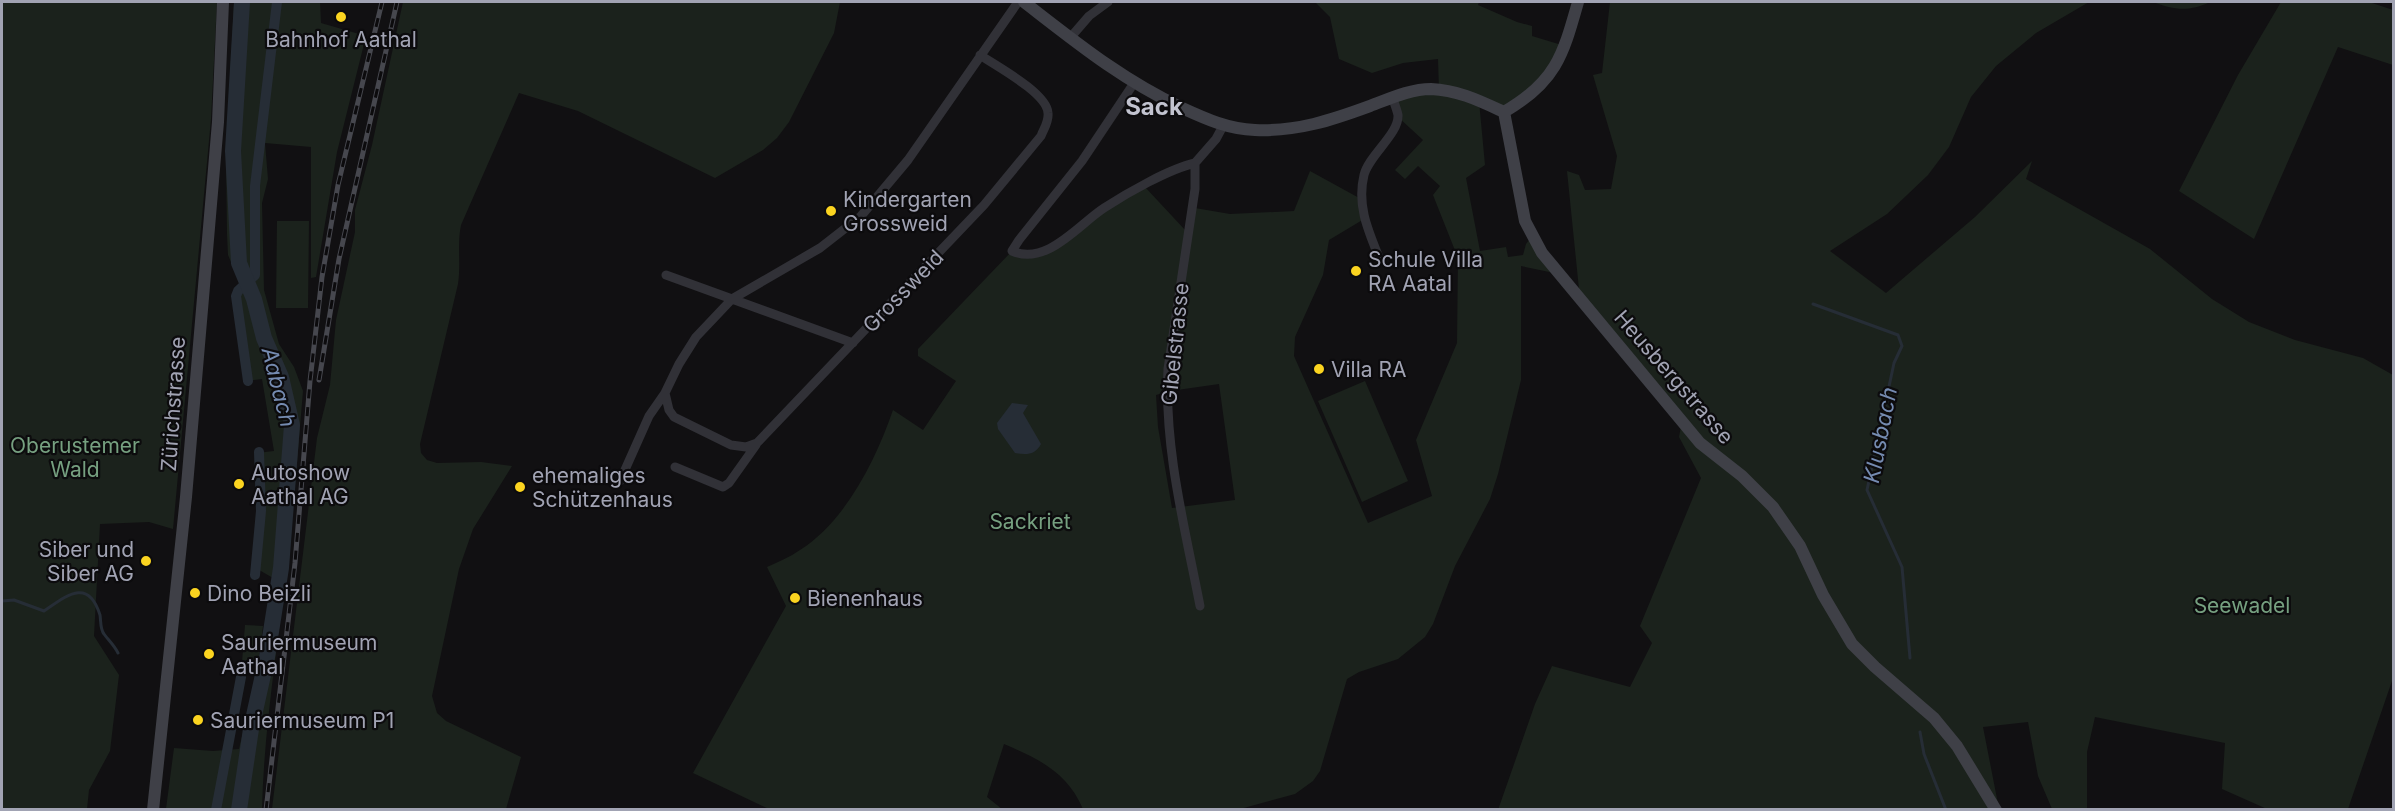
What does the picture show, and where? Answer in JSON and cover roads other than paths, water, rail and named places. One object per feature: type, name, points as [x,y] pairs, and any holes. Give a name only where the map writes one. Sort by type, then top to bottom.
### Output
[{"type":"street","name":"Zürichstrasse","points":[[153,810],[186,497],[218,122],[223,2]]},
{"type":"street","points":[[620,481],[649,416],[665,393],[687,350],[706,326],[732,300],[820,248],[861,216],[908,160],[1018,2]]},
{"type":"street","points":[[1024,2],[1134,83],[1223,126],[1255,130],[1301,128],[1324,123],[1418,90],[1439,90],[1464,94],[1504,112],[1540,85],[1552,72],[1565,46],[1578,2]]},
{"type":"street","points":[[1070,38],[1089,16],[1108,2]]},
{"type":"street","name":"Grossweid","points":[[675,467],[723,487],[729,483],[757,443],[984,205],[1041,136],[1047,123],[1048,112],[1044,102],[980,55]]},
{"type":"street","points":[[1134,83],[1082,161],[1012,251],[1027,255],[1048,249],[1103,209],[1134,191],[1195,163],[1216,139],[1223,126]]},
{"type":"street","points":[[1378,255],[1364,219],[1361,199],[1364,173],[1371,159],[1395,128],[1398,117],[1393,98]]},
{"type":"street","name":"Heusbergstrasse","points":[[1504,112],[1525,221],[1542,253],[1700,443],[1759,491],[1773,507],[1800,546],[1823,595],[1852,644],[1934,718],[1957,746],[1996,810]]},
{"type":"street","name":"Gibelstrasse","points":[[1195,163],[1195,189],[1168,369],[1167,394],[1170,446],[1200,606]]},
{"type":"street","name":"Grossweid","points":[[666,275],[853,343]]},
{"type":"street","points":[[665,393],[669,410],[681,421],[731,445],[746,447],[757,443]]},
{"type":"waterway","name":"Aabach","points":[[239,810],[251,729],[267,657],[281,568],[292,425],[281,377],[264,338],[254,299],[239,263],[233,151],[242,2]]},
{"type":"waterway","points":[[248,381],[236,296],[238,291],[255,275],[255,186],[277,2]]},
{"type":"waterway","name":"Klusbach","points":[[1813,304],[1898,335],[1902,346],[1894,363],[1867,490],[1902,567],[1910,658]]},
{"type":"waterway","points":[[255,575],[261,511],[259,452]]},
{"type":"waterway","points":[[2,601],[14,600],[44,611],[68,596],[83,593],[95,603],[103,632],[118,653]]},
{"type":"waterway","points":[[216,810],[241,677]]},
{"type":"waterway","name":"Klusbach","points":[[1920,732],[1924,754],[1946,810]]},
{"type":"railway","points":[[266,810],[295,563],[310,381],[322,277],[338,185],[382,2]]},
{"type":"railway","points":[[319,380],[339,259],[397,2]]},
{"type":"place","name":"Bahnhof Aathal","points":[[341,17]]},
{"type":"place","name":"Kindergarten Grossweid","points":[[831,211]]},
{"type":"place","name":"Schule Villa RA Aatal","points":[[1356,271]]},
{"type":"place","name":"Villa RA","points":[[1319,369]]},
{"type":"place","name":"Autoshow Aathal AG","points":[[239,484]]},
{"type":"place","name":"ehemaliges Schützenhaus","points":[[520,487]]},
{"type":"place","name":"Siber und Siber AG","points":[[146,561]]},
{"type":"place","name":"Dino Beizli","points":[[195,593]]},
{"type":"place","name":"Bienenhaus","points":[[795,598]]},
{"type":"place","name":"Sauriermuseum Aathal","points":[[209,654]]},
{"type":"place","name":"Sauriermuseum P1","points":[[198,720]]},
{"type":"district","name":"Sack","points":[[1154,106]]},
{"type":"park label","name":"Oberustemer Wald","points":[[75,457]]},
{"type":"park label","name":"Sackriet","points":[[1030,521]]},
{"type":"park label","name":"Seewadel","points":[[2242,605]]}]
